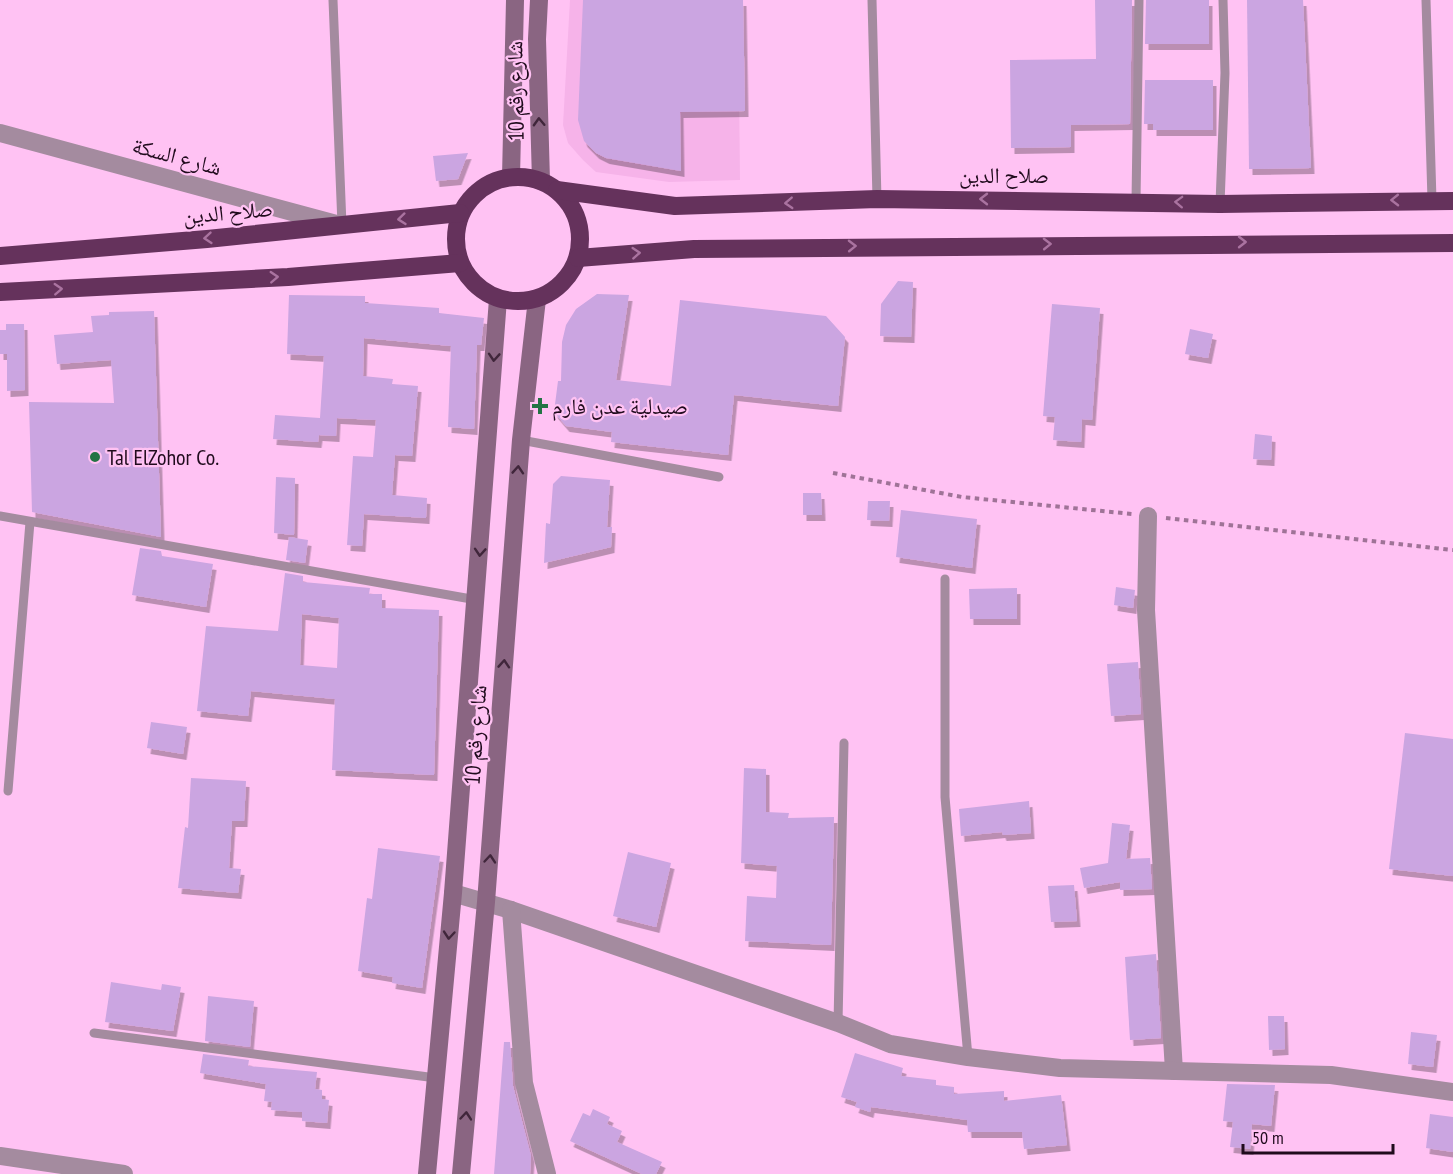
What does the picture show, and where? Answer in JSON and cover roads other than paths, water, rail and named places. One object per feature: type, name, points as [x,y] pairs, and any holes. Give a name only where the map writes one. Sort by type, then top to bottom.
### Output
[{"type":"highway","points":[[511,177],[549,185],[569,203],[577,219],[581,237],[578,258],[569,276],[555,290],[537,299],[518,302],[498,299],[480,289],[465,274],[460,263],[455,234],[460,213],[472,195],[490,183],[511,177]]},
{"type":"highway","name":"صلاح الدين","points":[[549,185],[675,206],[877,199],[1220,204],[1453,201]]},
{"type":"highway","name":"صلاح الدين","points":[[0,256],[460,213]]},
{"type":"highway","points":[[578,258],[717,249],[1452,247]]},
{"type":"highway","points":[[0,292],[288,277],[460,263]]},
{"type":"main road","name":"شارع رقم 10","points":[[511,177],[515,0]]},
{"type":"main road","name":"شارع رقم 10","points":[[539,0],[537,39],[549,185]]},
{"type":"main road","name":"شارع رقم 10","points":[[427,1174],[477,600],[498,299]]},
{"type":"main road","name":"شارع رقم 10","points":[[461,1174],[486,902],[520,440],[537,299]]},
{"type":"street","name":"شارع السكة","points":[[0,133],[342,225]]},
{"type":"street","points":[[1148,516],[1146,610],[1174,1071]]},
{"type":"street","points":[[453,893],[511,910],[838,1023],[890,1044],[968,1057],[1060,1068],[1331,1075],[1453,1092]]},
{"type":"street","points":[[511,910],[524,1083],[547,1174]]},
{"type":"street","points":[[0,1156],[124,1174]]},
{"type":"lane","points":[[333,0],[342,225]]},
{"type":"lane","points":[[872,0],[877,199]]},
{"type":"lane","points":[[1136,201],[1139,0]]},
{"type":"lane","points":[[1220,204],[1225,73],[1223,0]]},
{"type":"lane","points":[[1426,0],[1432,200]]},
{"type":"lane","points":[[520,440],[719,477]]},
{"type":"lane","points":[[0,516],[477,600]]},
{"type":"lane","points":[[8,790],[30,522]]},
{"type":"lane","points":[[945,579],[945,798],[968,1057]]},
{"type":"lane","points":[[838,1023],[844,742]]},
{"type":"lane","points":[[94,1033],[436,1078]]},
{"type":"place","name":"صيدلية عدن فارم","points":[[540,406]]},
{"type":"place","name":"Tal ElZohor Co.","points":[[95,457]]}]
